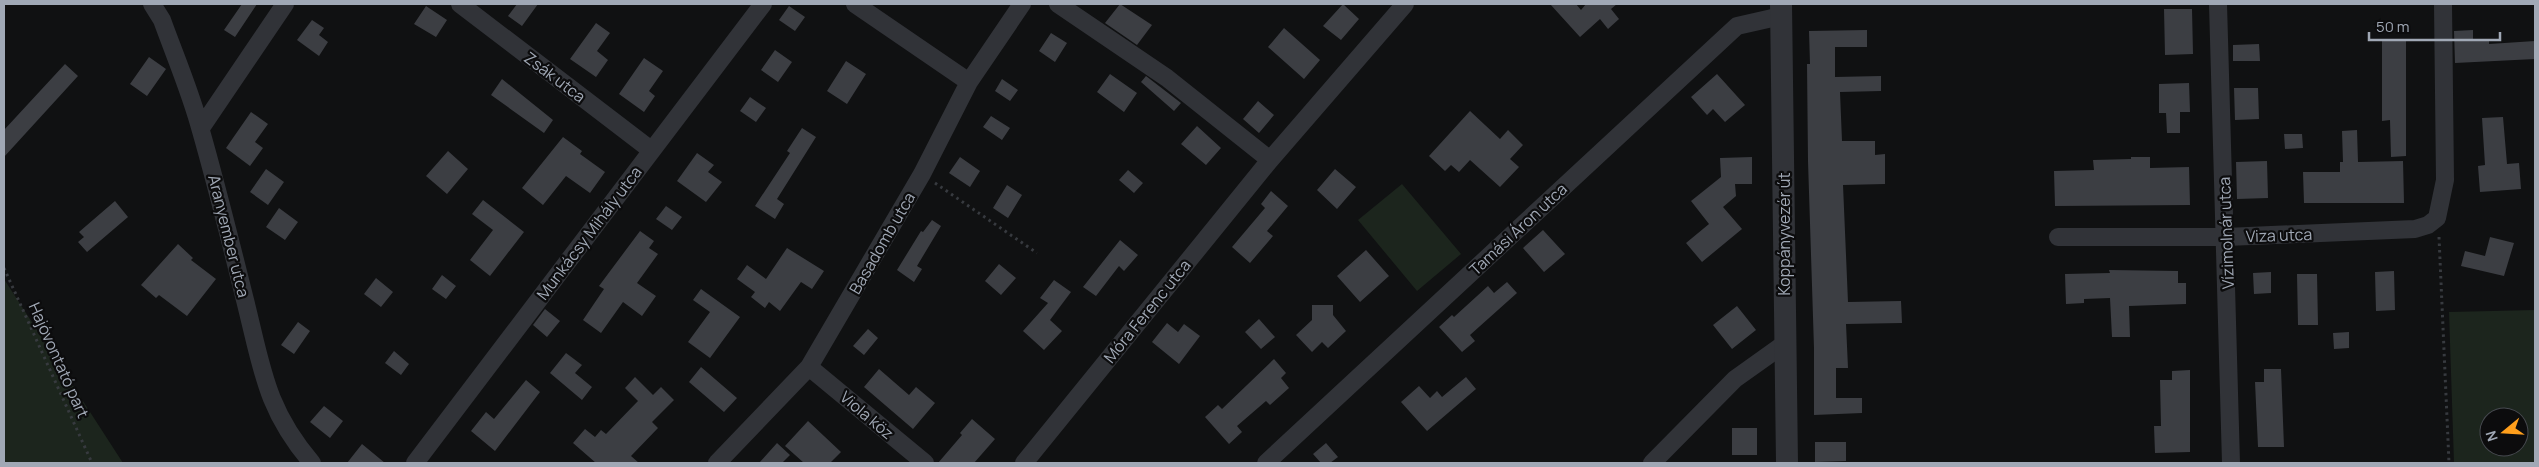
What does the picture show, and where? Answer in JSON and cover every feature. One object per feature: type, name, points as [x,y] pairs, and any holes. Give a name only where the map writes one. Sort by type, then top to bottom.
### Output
[{"type":"street","name":"Aranyember utca","points":[[152,4],[162,20],[201,128],[252,327],[261,370],[273,404],[287,431],[312,463]]},
{"type":"street","points":[[162,20],[172,4]]},
{"type":"street","points":[[201,128],[285,4]]},
{"type":"street","name":"Zsák utca","points":[[460,4],[651,150]]},
{"type":"street","name":"Munkácsy Mihály utca","points":[[415,463],[763,4]]},
{"type":"street","points":[[855,4],[969,82]]},
{"type":"street","name":"Basadomb utca","points":[[716,463],[809,367],[922,174],[969,82],[1022,4]]},
{"type":"street","points":[[1058,4],[1166,78],[1270,160]]},
{"type":"street","name":"Móra Ferenc utca","points":[[1024,463],[1270,160],[1405,4]]},
{"type":"street","name":"Vízimolnár utca","points":[[2218,4],[2226,237],[2230,463]]},
{"type":"street","points":[[2438,218],[2445,180],[2443,4]]},
{"type":"street","name":"Koppányvezér út","points":[[1781,10],[1787,463]]},
{"type":"street","name":"Tamási Áron utca","points":[[1266,463],[1737,26],[1781,10]]},
{"type":"street","name":"Viza utca","points":[[2058,238],[2226,237],[2415,229],[2428,226],[2438,218]]},
{"type":"street","points":[[1652,463],[1735,379],[1784,344]]},
{"type":"street","name":"Viola köz","points":[[809,367],[925,463]]},
{"type":"path","points":[[922,174],[1038,253]]},
{"type":"path","points":[[2438,218],[2449,463]]},
{"type":"path","name":"Hajóvontató part","points":[[4,268],[92,463]]},
{"type":"shaded area","points":[[1402,184],[1461,254],[1417,291],[1358,220]]},
{"type":"shaded area","points":[[4,279],[123,463],[4,463]]},
{"type":"shaded area","points":[[2535,310],[2535,463],[2454,463],[2449,312]]},
{"type":"building","points":[[242,4],[257,4],[235,37],[224,30]]},
{"type":"building","points":[[517,4],[538,4],[522,26],[508,16]]},
{"type":"building","points":[[1120,4],[1152,25],[1137,45],[1105,23]]},
{"type":"building","points":[[1343,4],[1359,19],[1341,40],[1323,26]]},
{"type":"building","points":[[1550,4],[1576,4],[1581,10],[1586,4],[1617,4],[1611,9],[1619,19],[1608,29],[1600,19],[1580,37]]},
{"type":"building","points":[[426,6],[447,20],[436,37],[414,24]]},
{"type":"building","points":[[789,6],[805,17],[795,31],[779,20]]},
{"type":"building","points":[[2164,9],[2192,9],[2193,54],[2165,55]]},
{"type":"building","points":[[312,20],[324,28],[319,35],[328,42],[319,56],[297,40]]},
{"type":"building","points":[[596,23],[610,33],[597,51],[608,60],[596,77],[570,59]]},
{"type":"building","points":[[1284,28],[1320,60],[1304,79],[1268,47]]},
{"type":"building","points":[[1867,30],[1867,47],[1835,47],[1835,77],[1881,76],[1881,91],[1840,92],[1842,141],[1875,141],[1875,155],[1885,154],[1885,184],[1843,185],[1848,302],[1901,301],[1902,323],[1846,324],[1848,368],[1836,368],[1836,398],[1862,398],[1862,413],[1814,415],[1814,348],[1808,161],[1807,64],[1810,64],[1809,31]]},
{"type":"building","points":[[2473,30],[2473,41],[2489,40],[2489,44],[2535,41],[2535,59],[2455,63],[2454,31]]},
{"type":"building","points":[[1051,33],[1067,43],[1055,62],[1039,51]]},
{"type":"building","points":[[2406,40],[2406,156],[2391,157],[2390,120],[2382,121],[2382,41]]},
{"type":"building","points":[[2259,44],[2260,61],[2233,61],[2233,45]]},
{"type":"building","points":[[775,50],[792,62],[778,82],[761,70]]},
{"type":"building","points":[[149,57],[166,69],[147,96],[130,84]]},
{"type":"building","points":[[644,58],[663,71],[649,91],[655,96],[644,112],[619,94]]},
{"type":"building","points":[[846,61],[866,74],[847,104],[827,91]]},
{"type":"building","points":[[65,64],[78,76],[4,157],[4,130]]},
{"type":"building","points":[[1110,74],[1137,93],[1124,112],[1097,92]]},
{"type":"building","points":[[1717,74],[1745,105],[1725,122],[1713,109],[1707,115],[1691,97]]},
{"type":"building","points":[[1146,76],[1181,103],[1174,111],[1141,82]]},
{"type":"building","points":[[502,79],[553,120],[544,133],[491,95]]},
{"type":"building","points":[[1002,79],[1018,90],[1010,101],[995,91]]},
{"type":"building","points":[[2189,83],[2190,112],[2180,112],[2180,133],[2167,133],[2166,113],[2159,113],[2159,84]]},
{"type":"building","points":[[2234,88],[2258,88],[2259,119],[2235,120]]},
{"type":"building","points":[[750,97],[766,108],[756,122],[740,111]]},
{"type":"building","points":[[1258,101],[1274,115],[1259,133],[1243,119]]},
{"type":"building","points":[[1470,111],[1500,139],[1508,130],[1523,145],[1510,159],[1519,167],[1500,187],[1470,160],[1459,172],[1451,165],[1445,171],[1429,156]]},
{"type":"building","points":[[251,112],[268,124],[255,142],[263,148],[250,166],[226,148]]},
{"type":"building","points":[[991,116],[1010,128],[1002,140],[983,127]]},
{"type":"building","points":[[2503,117],[2507,164],[2519,163],[2521,189],[2480,192],[2478,166],[2485,165],[2482,118]]},
{"type":"building","points":[[1197,126],[1221,148],[1206,165],[1181,144]]},
{"type":"building","points":[[802,128],[816,137],[777,199],[784,204],[775,219],[755,206],[790,153],[787,151]]},
{"type":"building","points":[[2357,130],[2358,162],[2403,161],[2404,203],[2304,203],[2303,172],[2340,172],[2340,162],[2343,162],[2342,131]]},
{"type":"building","points":[[2284,134],[2302,134],[2303,148],[2285,149]]},
{"type":"building","points":[[563,137],[582,151],[580,154],[605,172],[590,193],[566,176],[543,205],[522,188]]},
{"type":"building","points":[[448,151],[468,169],[447,194],[426,176]]},
{"type":"building","points":[[697,153],[714,165],[708,172],[722,182],[706,202],[677,181]]},
{"type":"building","points":[[960,157],[980,171],[970,187],[949,173]]},
{"type":"building","points":[[1752,157],[1752,184],[1735,184],[1736,196],[1723,207],[1742,229],[1702,262],[1686,243],[1709,224],[1691,201],[1721,177],[1720,158]]},
{"type":"building","points":[[2131,157],[2150,157],[2150,168],[2189,167],[2190,205],[2055,206],[2054,171],[2094,170],[2093,160],[2131,159]]},
{"type":"building","points":[[2267,161],[2268,198],[2237,199],[2236,162]]},
{"type":"building","points":[[266,169],[284,182],[268,205],[250,192]]},
{"type":"building","points":[[1335,169],[1356,187],[1337,209],[1317,190]]},
{"type":"building","points":[[1128,170],[1143,183],[1134,193],[1119,180]]},
{"type":"building","points":[[1007,185],[1022,195],[1008,218],[993,208]]},
{"type":"building","points":[[1271,191],[1288,206],[1267,231],[1273,236],[1250,263],[1232,247],[1265,208],[1261,204]]},
{"type":"building","points":[[483,200],[524,232],[490,276],[470,260],[493,230],[472,214]]},
{"type":"building","points":[[115,201],[128,217],[87,252],[78,242],[84,237],[79,232]]},
{"type":"building","points":[[666,206],[682,217],[672,230],[656,219]]},
{"type":"building","points":[[279,208],[298,222],[285,240],[266,227]]},
{"type":"building","points":[[932,220],[941,226],[917,266],[922,269],[914,282],[897,270],[921,231],[923,232]]},
{"type":"building","points":[[1543,230],[1565,254],[1544,272],[1523,248]]},
{"type":"building","points":[[640,231],[654,241],[649,248],[658,254],[637,283],[656,296],[642,316],[623,302],[601,333],[583,320],[604,289],[599,286]]},
{"type":"building","points":[[2490,237],[2514,243],[2504,276],[2461,266],[2465,251],[2485,256]]},
{"type":"building","points":[[1120,240],[1138,255],[1124,271],[1119,266],[1096,296],[1083,287]]},
{"type":"building","points":[[178,244],[193,258],[191,260],[216,279],[187,316],[159,295],[156,298],[141,285]]},
{"type":"building","points":[[787,248],[824,271],[812,289],[801,282],[780,311],[769,302],[765,308],[751,297],[755,292],[737,279],[747,265],[766,279]]},
{"type":"building","points":[[1366,250],[1389,276],[1360,302],[1337,276]]},
{"type":"building","points":[[999,264],[1016,278],[1001,295],[985,281]]},
{"type":"building","points":[[2109,270],[2178,271],[2178,283],[2186,283],[2186,304],[2129,306],[2130,337],[2112,337],[2110,298],[2084,299],[2084,303],[2066,304],[2065,274],[2110,273]]},
{"type":"building","points":[[2394,271],[2395,310],[2376,311],[2375,272]]},
{"type":"building","points":[[2271,272],[2271,293],[2254,294],[2253,273]]},
{"type":"building","points":[[2297,274],[2317,274],[2318,325],[2298,325]]},
{"type":"building","points":[[442,275],[456,286],[446,299],[432,289]]},
{"type":"building","points":[[376,278],[393,292],[381,307],[364,294]]},
{"type":"building","points":[[1054,280],[1071,292],[1050,320],[1062,331],[1044,350],[1023,331],[1048,303],[1040,298]]},
{"type":"building","points":[[1507,282],[1517,293],[1470,335],[1475,341],[1462,352],[1439,327],[1452,315],[1454,317],[1488,286],[1494,293]]},
{"type":"building","points":[[701,289],[740,317],[710,358],[688,342],[710,312],[693,300]]},
{"type":"building","points":[[1312,305],[1333,305],[1333,315],[1346,331],[1328,348],[1322,342],[1312,352],[1296,335],[1312,320]]},
{"type":"building","points":[[1737,306],[1756,330],[1732,349],[1713,325]]},
{"type":"building","points":[[545,309],[560,321],[547,337],[533,325]]},
{"type":"building","points":[[1259,319],[1275,337],[1261,349],[1245,332]]},
{"type":"building","points":[[298,322],[310,331],[294,354],[281,345]]},
{"type":"building","points":[[1167,323],[1178,332],[1184,324],[1200,336],[1179,364],[1152,342]]},
{"type":"building","points":[[868,329],[878,338],[864,355],[853,346]]},
{"type":"building","points":[[2349,332],[2349,348],[2334,349],[2333,333]]},
{"type":"building","points":[[394,351],[409,364],[401,375],[385,363]]},
{"type":"building","points":[[566,353],[582,365],[575,373],[592,387],[582,400],[550,373]]},
{"type":"building","points":[[1274,359],[1286,373],[1281,378],[1289,388],[1270,405],[1266,401],[1237,426],[1242,432],[1229,444],[1205,417],[1218,405],[1222,409]]},
{"type":"building","points":[[701,367],[737,398],[724,412],[689,382]]},
{"type":"building","points":[[879,369],[909,395],[916,387],[935,403],[913,429],[864,387]]},
{"type":"building","points":[[2264,369],[2281,369],[2284,447],[2258,447],[2255,382],[2264,382]]},
{"type":"building","points":[[2190,370],[2190,452],[2155,453],[2154,426],[2161,426],[2160,380],[2172,380],[2172,371]]},
{"type":"building","points":[[635,377],[653,395],[661,387],[674,400],[652,422],[658,428],[631,456],[639,463],[596,463],[573,443],[585,429],[595,437],[601,430],[606,434],[638,401],[625,388]]},
{"type":"building","points":[[1466,377],[1476,389],[1427,431],[1401,402],[1419,386],[1430,398],[1437,391],[1442,397]]},
{"type":"building","points":[[526,380],[540,392],[495,451],[471,431],[486,412],[494,419]]},
{"type":"building","points":[[324,406],[343,421],[330,438],[310,422]]},
{"type":"building","points":[[972,419],[995,439],[974,463],[938,463],[962,435],[960,433]]},
{"type":"building","points":[[808,421],[841,452],[830,463],[804,463],[785,446]]},
{"type":"building","points":[[1732,428],[1757,428],[1757,455],[1732,455]]},
{"type":"building","points":[[1815,442],[1846,442],[1846,461],[1815,462]]},
{"type":"building","points":[[777,443],[790,455],[782,463],[759,463]]},
{"type":"building","points":[[1326,443],[1338,457],[1330,463],[1321,463],[1313,454]]},
{"type":"building","points":[[362,444],[385,463],[347,463]]}]
